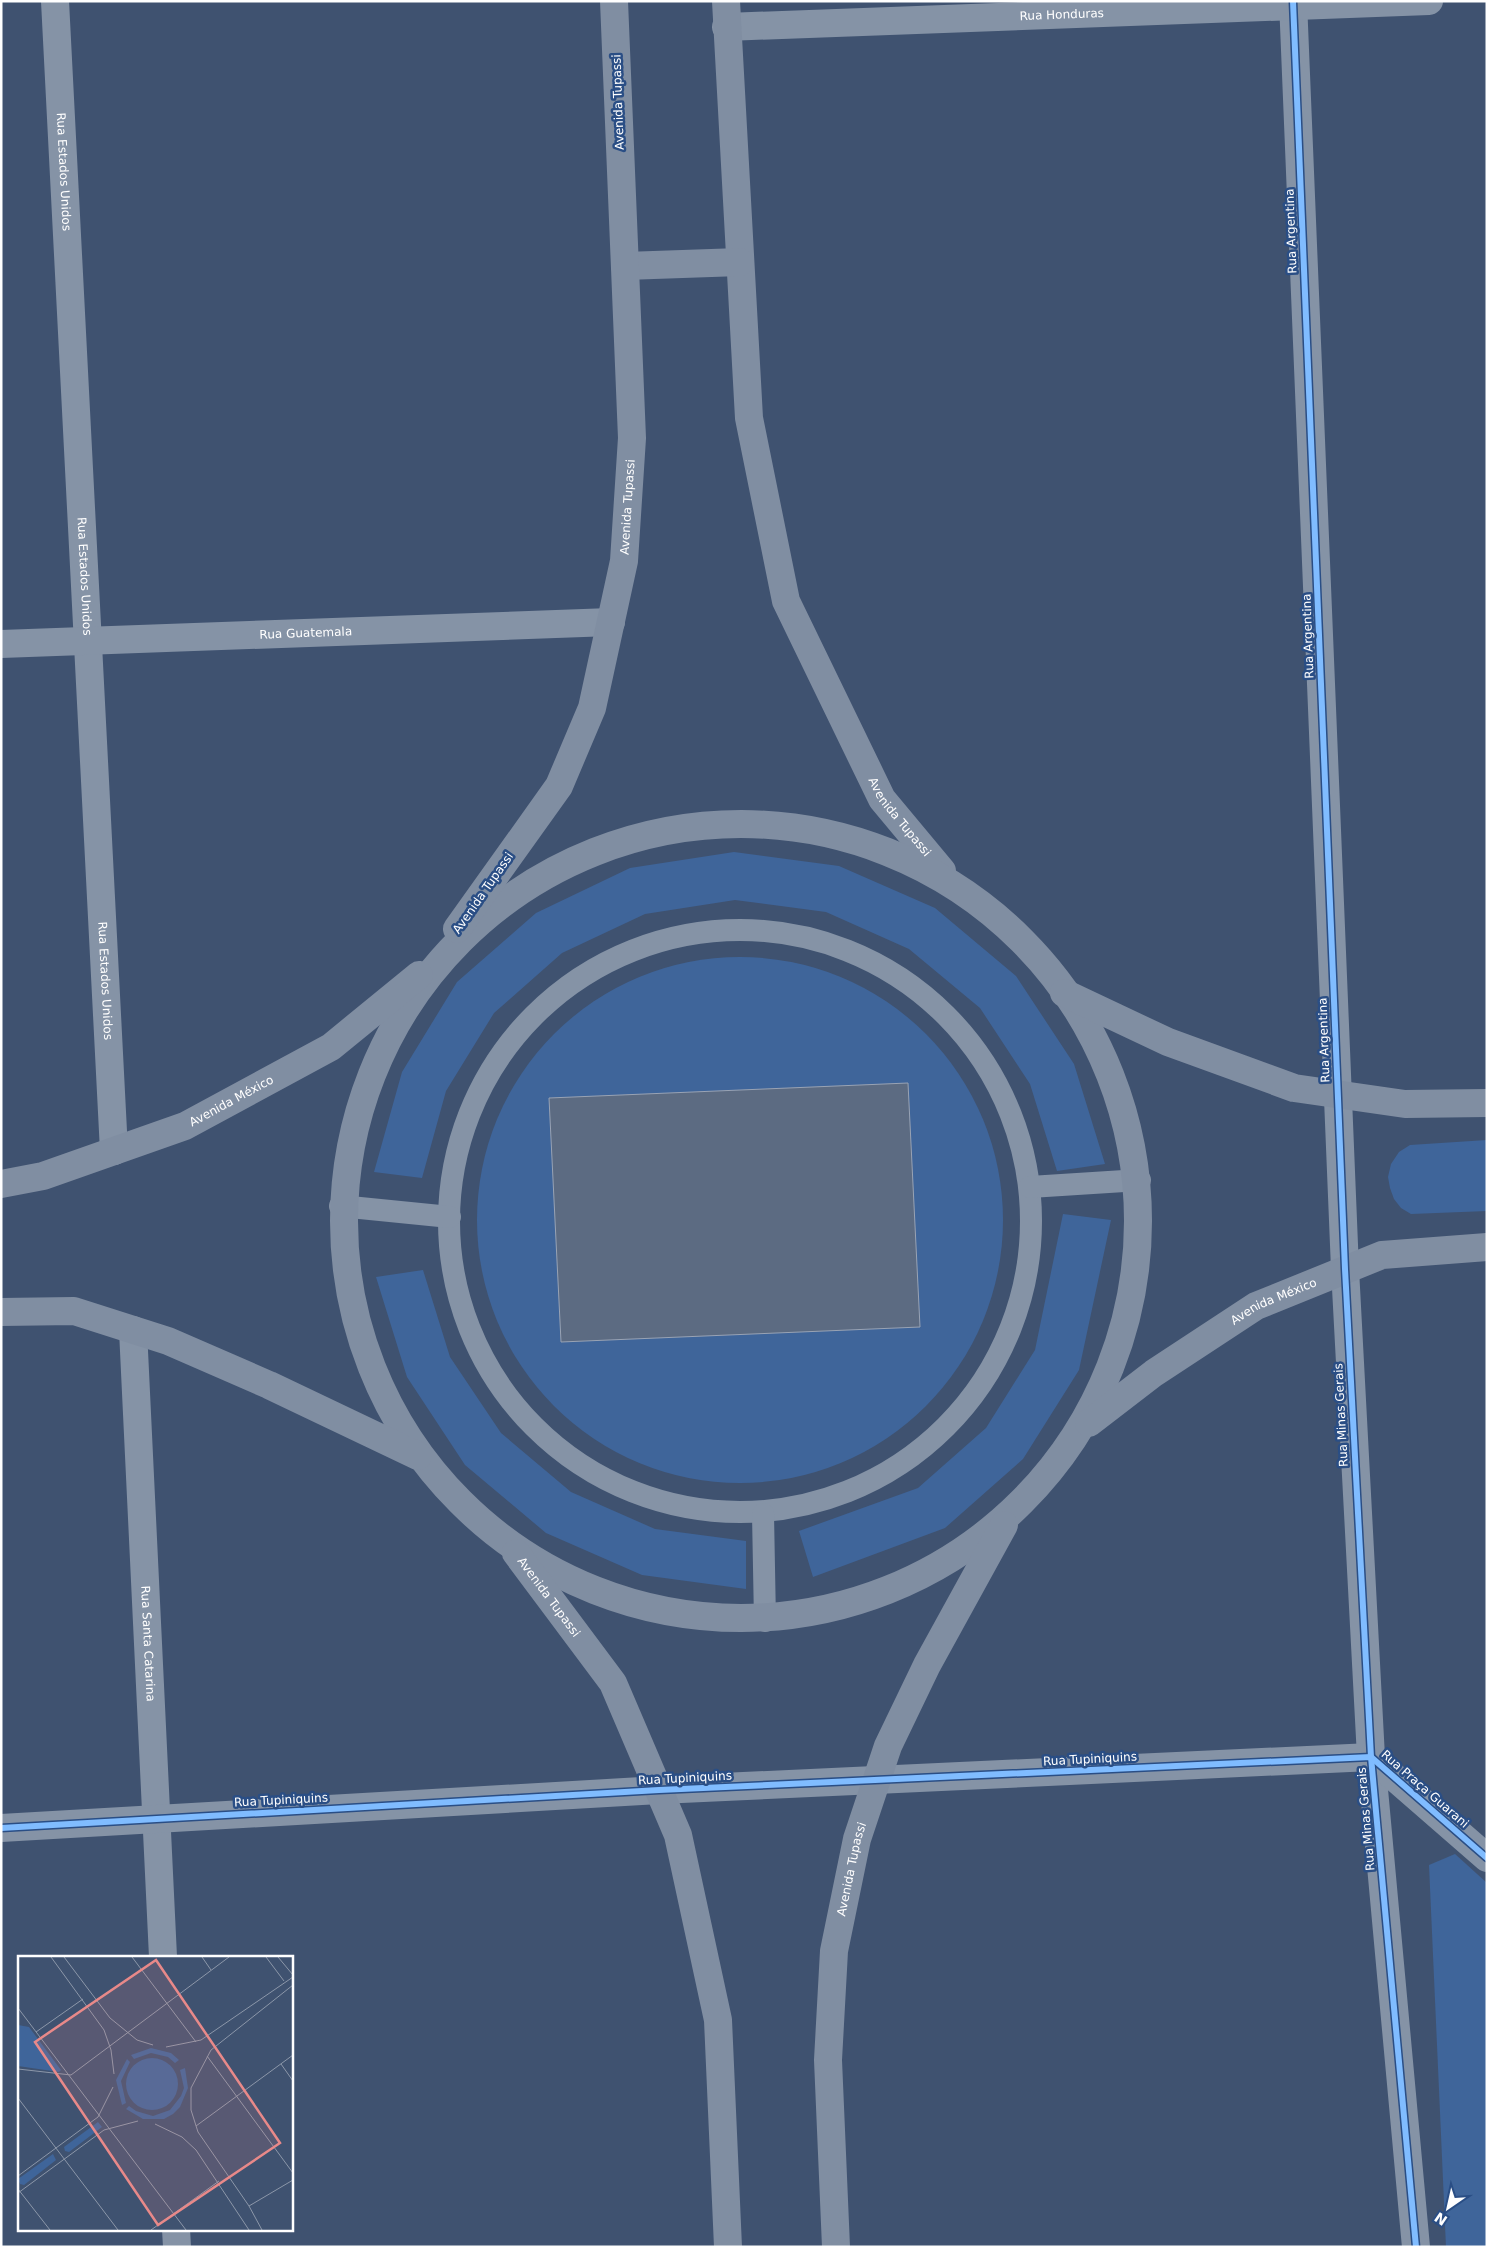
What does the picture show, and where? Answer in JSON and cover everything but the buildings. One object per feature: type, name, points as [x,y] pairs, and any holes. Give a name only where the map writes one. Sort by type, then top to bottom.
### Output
[{"type":"main road","name":"Avenida Tupassi","points":[[434,963],[559,786],[592,708],[624,561],[632,438],[614,1]]},
{"type":"main road","name":"Avenida Tupassi","points":[[726,14],[749,418],[786,601],[882,799],[960,893]]},
{"type":"main road","points":[[625,266],[740,262]]},
{"type":"main road","points":[[790,825],[916,862],[960,893],[1023,938],[1100,1044],[1140,1180],[1135,1301],[1089,1423],[1005,1524],[894,1592],[766,1621],[633,1606],[513,1550],[418,1456],[358,1338],[340,1206],[366,1077],[434,963],[535,877],[659,829],[790,825]]},
{"type":"main road","name":"Avenida México","points":[[1,1184],[43,1176],[185,1126],[331,1046],[434,963]]},
{"type":"main road","points":[[1062,992],[1168,1042],[1294,1088],[1405,1104],[1487,1103]]},
{"type":"main road","name":"Avenida México","points":[[1089,1423],[1154,1372],[1256,1306],[1382,1255],[1487,1247]]},
{"type":"main road","points":[[1,1312],[74,1311],[168,1341],[269,1385],[418,1456]]},
{"type":"main road","name":"Avenida Tupassi","points":[[836,2247],[828,2060],[834,1951],[857,1839],[888,1746],[927,1665],[1005,1524]]},
{"type":"main road","name":"Avenida Tupassi","points":[[513,1550],[614,1683],[678,1835],[718,2020],[728,2247]]},
{"type":"street","name":"Rua Estados Unidos","points":[[55,1],[114,1151]]},
{"type":"street","name":"Rua Honduras","points":[[726,14],[1429,1]]},
{"type":"street","name":"Rua Argentina","points":[[1293,4],[1345,1269]]},
{"type":"street","name":"Rua Guatemala","points":[[1,644],[611,622]]},
{"type":"street","name":"Rua Minas Gerais","points":[[1345,1269],[1371,1757],[1416,2247]]},
{"type":"street","name":"Rua Santa Catarina","points":[[133,1330],[163,1956]]},
{"type":"street","name":"Rua Tupiniquins","points":[[1,1828],[659,1790],[1371,1757]]},
{"type":"street","name":"Rua Praça Guarani","points":[[1371,1757],[1487,1858]]},
{"type":"street","points":[[176,2230],[177,2247]]},
{"type":"lane","points":[[735,928],[818,939],[894,973],[958,1026],[1005,1096],[1030,1187],[1031,1259],[1009,1339],[965,1409],[903,1464],[827,1500],[763,1514],[662,1502],[586,1468],[522,1414],[476,1345],[451,1265],[450,1182],[472,1102],[516,1032],[578,976],[653,941],[735,928]]},
{"type":"lane","points":[[1030,1187],[1140,1180]]},
{"type":"lane","points":[[340,1206],[450,1217]]},
{"type":"lane","points":[[763,1514],[766,1621]]},
{"type":"shaded area","points":[[734,852],[839,866],[935,908],[1016,976],[1074,1064],[1105,1164],[1057,1171],[1030,1084],[980,1008],[909,949],[826,912],[735,900],[645,914],[562,953],[494,1013],[446,1091],[422,1178],[374,1172],[402,1072],[457,982],[536,913],[630,868]]},
{"type":"shaded area","points":[[740,957],[791,962],[840,977],[864,988],[886,1002],[926,1034],[958,1074],[972,1096],[983,1120],[998,1169],[1003,1220],[998,1271],[983,1320],[972,1344],[958,1366],[926,1406],[886,1438],[864,1452],[840,1463],[791,1478],[740,1483],[689,1478],[640,1463],[616,1452],[594,1438],[554,1406],[522,1366],[508,1344],[497,1320],[482,1271],[477,1220],[482,1169],[497,1120],[508,1096],[522,1074],[554,1034],[594,1002],[616,988],[640,977],[689,962]]},
{"type":"shaded area","points":[[1487,1140],[1487,1211],[1411,1214],[1401,1208],[1394,1199],[1388,1177],[1391,1164],[1399,1152],[1410,1145]]},
{"type":"shaded area","points":[[1063,1214],[1111,1220],[1079,1370],[1023,1459],[945,1528],[813,1577],[799,1531],[918,1488],[986,1428],[1035,1350]]},
{"type":"shaded area","points":[[423,1270],[450,1357],[501,1433],[571,1492],[655,1529],[746,1541],[746,1589],[642,1575],[546,1533],[465,1465],[407,1377],[376,1277]]},
{"type":"shaded area","points":[[1455,1854],[1487,1883],[1487,2247],[1446,2247],[1429,1865]]},
{"type":"cycle path","points":[[1293,1],[1345,1269],[1371,1757],[1416,2247]]},
{"type":"cycle path","points":[[1,1828],[659,1790],[1371,1757],[1487,1858]]}]
